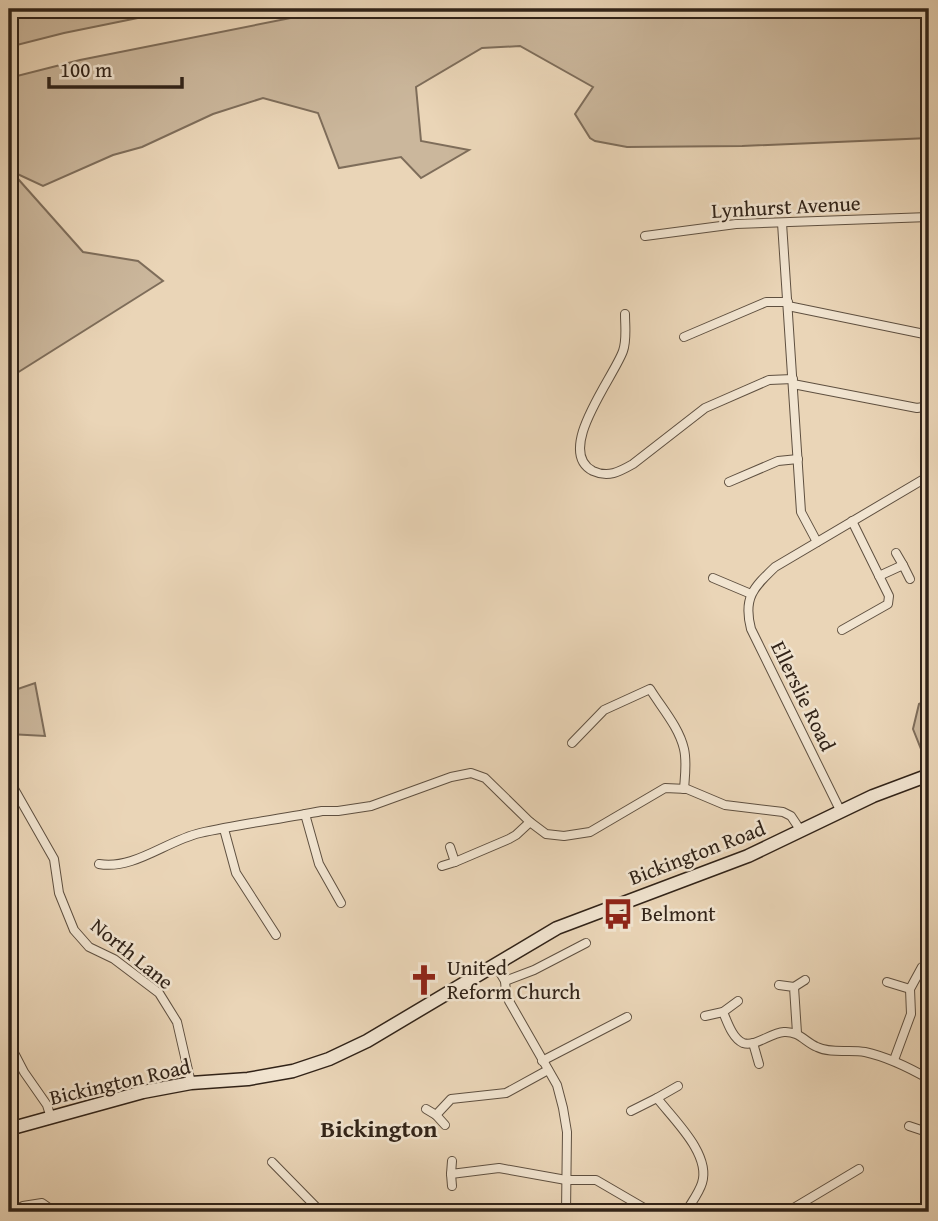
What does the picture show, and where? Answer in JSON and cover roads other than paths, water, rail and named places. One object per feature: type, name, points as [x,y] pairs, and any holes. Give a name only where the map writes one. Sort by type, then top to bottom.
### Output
[{"type":"main road","name":"Bickington Road","points":[[9,1129],[143,1092],[191,1083],[248,1079],[293,1071],[329,1059],[367,1041],[557,928],[748,856],[840,810],[929,775]]},
{"type":"street","name":"Lynhurst Avenue","points":[[645,236],[736,224],[929,217]]},
{"type":"street","points":[[782,223],[801,512],[817,542]]},
{"type":"street","points":[[684,337],[766,302],[788,304],[929,335]]},
{"type":"street","points":[[625,314],[625,346],[622,355],[599,396],[580,439],[579,450],[584,465],[605,475],[621,471],[633,464],[705,408],[769,380],[793,381],[917,408],[929,406]]},
{"type":"street","points":[[729,482],[778,461],[798,459]]},
{"type":"street","points":[[713,578],[751,594],[756,585],[775,567],[929,476]]},
{"type":"street","points":[[842,630],[888,604],[889,596],[852,521]]},
{"type":"street","points":[[896,553],[910,579]]},
{"type":"street","points":[[880,576],[903,565]]},
{"type":"street","name":"Ellerslie Road","points":[[751,594],[747,613],[751,629],[840,810]]},
{"type":"street","points":[[572,743],[604,710],[650,689],[684,747],[684,789]]},
{"type":"street","points":[[99,864],[110,866],[124,863],[197,834],[305,814],[371,806],[451,777],[471,773],[485,778],[546,834],[564,836],[590,832],[664,788],[684,789],[725,805],[783,811],[791,816],[801,831]]},
{"type":"street","name":"North Lane","points":[[9,780],[54,859],[59,893],[75,930],[89,947],[114,959],[159,993],[177,1022],[191,1083]]},
{"type":"street","points":[[305,814],[319,864],[341,903]]},
{"type":"street","points":[[442,866],[509,839],[530,822]]},
{"type":"street","points":[[224,829],[236,873],[276,935]]},
{"type":"street","points":[[450,847],[455,862]]},
{"type":"street","points":[[505,981],[534,970],[586,943]]},
{"type":"street","points":[[495,964],[505,981],[509,1001],[556,1085],[563,1108],[567,1132],[566,1212]]},
{"type":"street","points":[[894,1060],[911,1014],[911,989],[922,967]]},
{"type":"street","points":[[779,985],[794,987],[805,980]]},
{"type":"street","points":[[887,982],[911,989]]},
{"type":"street","points":[[794,987],[797,1033]]},
{"type":"street","points":[[705,1016],[723,1012],[738,1001]]},
{"type":"street","points":[[723,1012],[738,1040],[745,1044],[783,1032],[797,1033],[818,1048],[862,1052],[894,1060],[929,1079]]},
{"type":"street","points":[[542,1061],[627,1017]]},
{"type":"street","points":[[753,1043],[758,1064]]},
{"type":"street","points":[[11,1047],[23,1072],[47,1105],[51,1118]]},
{"type":"street","points":[[436,1115],[451,1099],[506,1093],[548,1070]]},
{"type":"street","points":[[631,1111],[678,1086]]},
{"type":"street","points":[[657,1098],[696,1147],[705,1169],[702,1185],[686,1212]]},
{"type":"street","points":[[426,1109],[445,1125]]},
{"type":"street","points":[[909,1126],[928,1130],[926,1153]]},
{"type":"street","points":[[452,1161],[452,1186]]},
{"type":"street","points":[[272,1162],[321,1212]]},
{"type":"street","points":[[451,1174],[499,1168],[566,1180],[596,1181],[651,1212]]},
{"type":"street","points":[[787,1212],[859,1169]]},
{"type":"street","points":[[11,1212],[23,1206],[42,1203],[55,1212]]},
{"type":"place","name":"Belmont","points":[[618,914]]},
{"type":"place","name":"United Reform Church","points":[[424,980]]},
{"type":"district","name":"Bickington","points":[[379,1129]]}]
